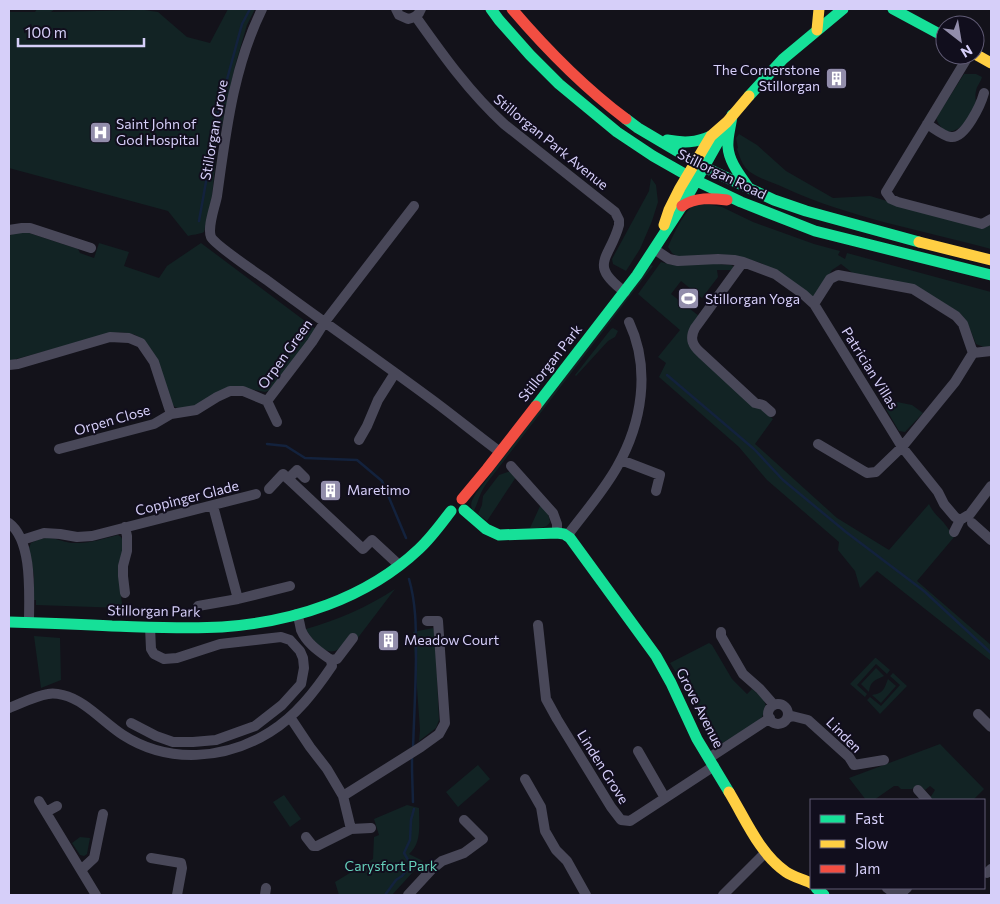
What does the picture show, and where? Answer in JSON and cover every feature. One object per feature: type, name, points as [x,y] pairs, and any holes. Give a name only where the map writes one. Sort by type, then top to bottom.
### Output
[{"type":"main road","name":"Stillorgan Road","points":[[491,9],[530,55],[559,84],[617,132],[653,156],[692,178],[739,200],[815,231],[991,275]]},
{"type":"main road","name":"Stillorgan Road","points":[[512,9],[539,41],[588,89],[656,139],[729,180],[774,200],[806,211],[894,236],[991,260]]},
{"type":"main road","points":[[817,30],[819,9]]},
{"type":"main road","points":[[656,139],[688,144],[711,136],[729,119],[770,72],[843,9]]},
{"type":"main road","points":[[893,9],[935,32]]},
{"type":"main road","points":[[700,164],[718,142],[729,119]]},
{"type":"main road","points":[[729,119],[728,142],[730,159],[748,187]]},
{"type":"main road","points":[[692,178],[700,164],[711,136]]},
{"type":"main road","name":"Stillorgan Park","points":[[9,622],[185,628],[232,626],[265,622],[297,614],[347,596],[371,584],[404,561],[433,533],[451,511],[448,506],[451,499],[456,497],[463,504],[500,452],[624,292],[682,206],[692,178]]},
{"type":"main road","name":"Stillorgan Park","points":[[656,245],[669,210],[692,178]]},
{"type":"main road","points":[[682,206],[692,199],[699,198],[739,200]]},
{"type":"main road","points":[[463,504],[486,529],[499,535],[562,534]]},
{"type":"main road","name":"Grove Avenue","points":[[562,534],[578,548],[656,656],[697,739],[736,802],[754,836],[778,866],[787,873],[810,882]]},
{"type":"street","name":"Stillorgan Grove","points":[[262,9],[254,24],[243,56],[233,96],[210,233],[213,241],[500,452]]},
{"type":"street","name":"Stillorgan Park Avenue","points":[[396,9],[399,15],[404,18],[412,18],[419,13],[455,71],[487,108],[504,124],[616,212],[619,225],[604,264],[605,272],[610,280],[624,292]]},
{"type":"street","points":[[963,65],[886,192],[891,199],[898,202],[972,222],[982,224],[991,220]]},
{"type":"street","points":[[927,124],[946,136],[952,138],[958,136],[962,133],[980,105],[984,93]]},
{"type":"street","points":[[324,323],[414,206]]},
{"type":"street","points":[[9,230],[30,228],[91,248]]},
{"type":"street","name":"Patrician Villas","points":[[656,245],[669,259],[678,261],[718,259],[744,262],[775,274],[803,294],[814,304],[902,447],[938,492],[944,504],[955,518],[960,520]]},
{"type":"street","points":[[744,262],[695,328],[692,340],[701,354],[755,403],[763,405],[771,412]]},
{"type":"street","points":[[814,304],[830,279],[838,275],[913,289],[956,316],[964,324],[973,353],[955,382],[902,447],[876,472],[867,473],[818,444]]},
{"type":"street","points":[[511,466],[553,513],[562,534],[601,492],[621,460],[636,420],[642,382],[641,363],[638,345],[629,322]]},
{"type":"street","name":"Orpen Green","points":[[267,401],[312,342],[324,323]]},
{"type":"street","points":[[9,366],[110,337],[129,338],[141,343],[154,362],[171,414]]},
{"type":"street","points":[[973,353],[991,351]]},
{"type":"street","points":[[358,440],[367,426],[378,400],[395,373]]},
{"type":"street","name":"Orpen Green","points":[[171,414],[196,410],[230,391],[243,391],[267,401],[277,422]]},
{"type":"street","name":"Orpen Close","points":[[59,450],[154,424],[171,414]]},
{"type":"street","points":[[621,460],[660,475],[656,491]]},
{"type":"street","points":[[288,479],[297,470],[305,478]]},
{"type":"street","points":[[269,489],[284,474],[363,549],[372,540],[404,561]]},
{"type":"street","points":[[954,532],[960,520],[970,514],[991,486]]},
{"type":"street","name":"Coppinger Glade","points":[[22,540],[44,533],[77,537],[92,536],[256,494]]},
{"type":"street","points":[[212,506],[238,599]]},
{"type":"street","points":[[9,523],[22,540],[29,577],[29,622]]},
{"type":"street","points":[[972,523],[991,540]]},
{"type":"street","name":"Coppinger Glade","points":[[125,527],[127,536],[127,551],[123,566],[125,593]]},
{"type":"street","points":[[198,606],[238,599],[290,586]]},
{"type":"street","points":[[9,708],[50,693],[65,695],[76,700],[122,735],[144,747],[167,753],[193,756],[232,749],[271,732],[290,717],[318,687],[332,666],[331,660],[313,647],[307,639],[301,630],[297,614]]},
{"type":"street","points":[[343,796],[421,747],[439,734],[445,724],[438,620],[427,621]]},
{"type":"street","name":"Linden Grove","points":[[538,625],[546,699],[611,807],[621,820],[630,821],[666,798],[711,762]]},
{"type":"street","points":[[131,723],[156,736],[173,742],[216,740],[255,726],[282,705],[301,684],[304,668],[303,658],[300,651],[290,640],[282,637],[220,644],[177,658],[164,659],[154,654],[151,649],[150,627]]},
{"type":"street","points":[[721,632],[721,636],[743,674],[774,705]]},
{"type":"street","points":[[331,660],[337,659],[353,638]]},
{"type":"street","points":[[711,762],[770,718],[769,712],[774,705],[781,704],[784,706],[788,711],[787,718]]},
{"type":"street","points":[[978,714],[991,727]]},
{"type":"street","name":"Linden","points":[[770,718],[774,722],[780,723],[792,716],[811,722],[849,757],[854,765],[884,760]]},
{"type":"street","points":[[290,717],[327,769],[343,796],[351,828]]},
{"type":"street","points":[[638,751],[666,798]]},
{"type":"street","points":[[525,779],[541,807],[545,831],[557,852],[567,861],[586,895]]},
{"type":"street","points":[[918,790],[926,799]]},
{"type":"street","points":[[39,801],[96,895]]},
{"type":"street","points":[[46,812],[56,806]]},
{"type":"street","points":[[82,870],[94,858],[103,814]]},
{"type":"street","points":[[411,892],[442,861],[464,853],[484,839],[464,820]]},
{"type":"street","points":[[306,837],[313,846],[317,846],[351,828],[372,828]]},
{"type":"street","points":[[723,895],[766,852]]},
{"type":"street","points":[[150,858],[180,863],[182,868],[178,895]]},
{"type":"street","points":[[889,889],[897,893],[905,889]]},
{"type":"green space","name":"Saint John of God Hospital","points":[[37,9],[55,9],[51,12],[144,10],[158,12],[187,37],[210,43],[228,9],[255,9],[247,25],[235,66],[217,149],[212,196],[204,232],[188,236],[168,211],[9,168],[9,12],[35,12]]},
{"type":"green space","points":[[964,74],[976,74],[982,77],[976,91],[975,108],[961,127],[950,132],[940,126],[936,118]]},
{"type":"green space","points":[[739,134],[757,145],[786,171],[833,198],[870,196],[978,228],[991,223],[991,249],[886,223],[835,208],[763,179],[747,170],[743,164],[737,149],[736,138]]},
{"type":"green space","points":[[651,178],[656,185],[658,202],[640,249],[626,271],[613,264],[612,259],[649,191]]},
{"type":"green space","points":[[696,202],[722,207],[753,222],[814,244],[840,251],[838,255],[845,259],[847,253],[991,292],[991,346],[986,348],[976,344],[967,322],[960,313],[914,285],[855,275],[841,264],[832,270],[817,295],[810,296],[761,263],[719,254],[678,257],[668,247],[676,229]]},
{"type":"green space","points":[[26,232],[78,249],[80,253],[94,258],[99,243],[129,252],[124,266],[159,278],[167,266],[201,243],[317,330],[271,390],[265,392],[250,389],[183,410],[171,403],[160,367],[146,342],[133,334],[112,333],[9,361],[9,236],[15,233]]},
{"type":"green space","points":[[661,262],[672,265],[705,263],[733,266],[733,270],[717,270],[718,277],[702,298],[681,281],[671,294],[699,316],[690,347],[773,419],[755,444],[837,518],[889,550],[929,504],[935,514],[955,536],[917,581],[991,645],[991,661],[877,571],[860,588],[855,571],[838,550],[839,542],[767,480],[739,447],[659,377],[666,363],[658,357],[680,330],[638,294]]},
{"type":"green space","points":[[651,265],[653,266],[487,483],[473,512],[471,504],[476,493]]},
{"type":"green space","points":[[613,328],[618,331],[615,337],[608,341],[576,376],[575,375]]},
{"type":"green space","points":[[897,402],[912,405],[923,413],[905,432],[899,431],[886,409]]},
{"type":"green space","points":[[511,471],[516,477],[487,521],[478,514],[483,496],[499,475]]},
{"type":"green space","points":[[541,504],[548,513],[550,522],[544,527],[530,528]]},
{"type":"green space","points":[[118,535],[123,541],[120,583],[123,608],[36,605],[36,600],[34,600],[34,576],[29,548],[31,543],[51,538],[71,543],[83,543]]},
{"type":"green space","points":[[395,589],[357,639],[351,634],[337,650],[328,651],[323,649],[314,641],[306,629],[352,612],[374,602]]},
{"type":"green space","points":[[433,628],[435,633],[439,720],[436,728],[419,741],[420,730],[413,632]]},
{"type":"green space","points":[[34,636],[60,638],[61,680],[41,688]]},
{"type":"green space","points":[[709,643],[732,679],[747,694],[752,689],[762,697],[766,707],[762,717],[755,723],[718,746],[716,746],[694,701],[670,663]]},
{"type":"green space","points":[[875,658],[890,670],[887,674],[876,664],[857,685],[867,694],[865,697],[850,684]]},
{"type":"green space","points":[[876,668],[884,676],[872,683],[869,692],[861,684]]},
{"type":"green space","points":[[893,673],[907,686],[880,714],[867,700],[870,697],[881,706],[900,685],[890,676]]},
{"type":"green space","points":[[888,679],[896,686],[881,703],[872,695],[883,690]]},
{"type":"green space","points":[[940,744],[984,789],[974,799],[931,799],[935,790],[930,786],[925,790],[917,785],[912,789],[901,789],[898,786],[894,786],[875,799],[865,799],[849,778]]},
{"type":"green space","points":[[478,765],[490,779],[458,807],[446,792]]},
{"type":"green space","points":[[284,795],[301,819],[290,827],[273,802]]},
{"type":"green space","name":"Carysfort Park","points":[[407,805],[419,808],[418,839],[409,854],[423,861],[392,895],[339,895],[335,882],[373,859],[374,837],[379,835],[374,819]]},
{"type":"green space","points":[[80,837],[90,838],[87,854],[84,856],[80,855],[72,843]]},
{"type":"waterway","points":[[199,221],[219,109],[242,24],[250,9]]},
{"type":"waterway","points":[[667,375],[754,449],[783,480],[846,532],[924,591],[991,653]]},
{"type":"waterway","points":[[267,444],[286,446],[305,458],[357,460],[382,481],[406,538]]},
{"type":"waterway","points":[[409,579],[416,633],[413,749]]},
{"type":"waterway","points":[[412,757],[413,802]]},
{"type":"waterway","points":[[385,895],[396,880],[411,865],[404,853],[410,840],[411,820],[414,809]]},
{"type":"traffic: fast","points":[[491,9],[530,55],[559,84],[617,132],[653,156],[697,181],[741,202],[815,231],[991,275]]},
{"type":"traffic: fast","points":[[749,96],[783,59],[843,9]]},
{"type":"traffic: fast","points":[[893,9],[935,32]]},
{"type":"traffic: fast","points":[[732,115],[728,139],[730,158],[748,187]]},
{"type":"traffic: fast","points":[[626,119],[704,167],[774,200],[806,211],[919,242]]},
{"type":"traffic: fast","points":[[536,406],[637,275],[682,206],[725,127]]},
{"type":"traffic: fast","points":[[667,140],[689,142],[711,136]]},
{"type":"traffic: fast","points":[[464,510],[486,529],[499,535],[557,533],[564,534],[570,538],[656,656],[697,739],[729,792]]},
{"type":"traffic: fast","points":[[9,622],[208,628],[275,620],[327,605],[376,582],[398,567],[423,545],[451,511]]},
{"type":"traffic: fast","points":[[817,889],[824,895]]},
{"type":"traffic: slow","points":[[817,30],[819,9]]},
{"type":"traffic: slow","points":[[985,60],[991,63]]},
{"type":"traffic: slow","points":[[664,225],[680,188],[711,136],[727,122],[749,96]]},
{"type":"traffic: slow","points":[[919,242],[991,260]]},
{"type":"traffic: slow","points":[[729,792],[761,846],[776,864],[786,872],[810,883]]},
{"type":"traffic: jam","points":[[512,9],[566,67],[626,119]]},
{"type":"traffic: jam","points":[[682,206],[704,199],[727,200]]},
{"type":"traffic: jam","points":[[462,499],[536,406]]},
{"type":"place","name":"The Cornerstone Stillorgan","points":[[836,78]]},
{"type":"place","name":"Saint John of God Hospital","points":[[100,132]]},
{"type":"place","name":"Stillorgan Yoga","points":[[689,299]]},
{"type":"place","name":"Maretimo","points":[[331,490]]},
{"type":"place","name":"Meadow Court","points":[[388,640]]}]
